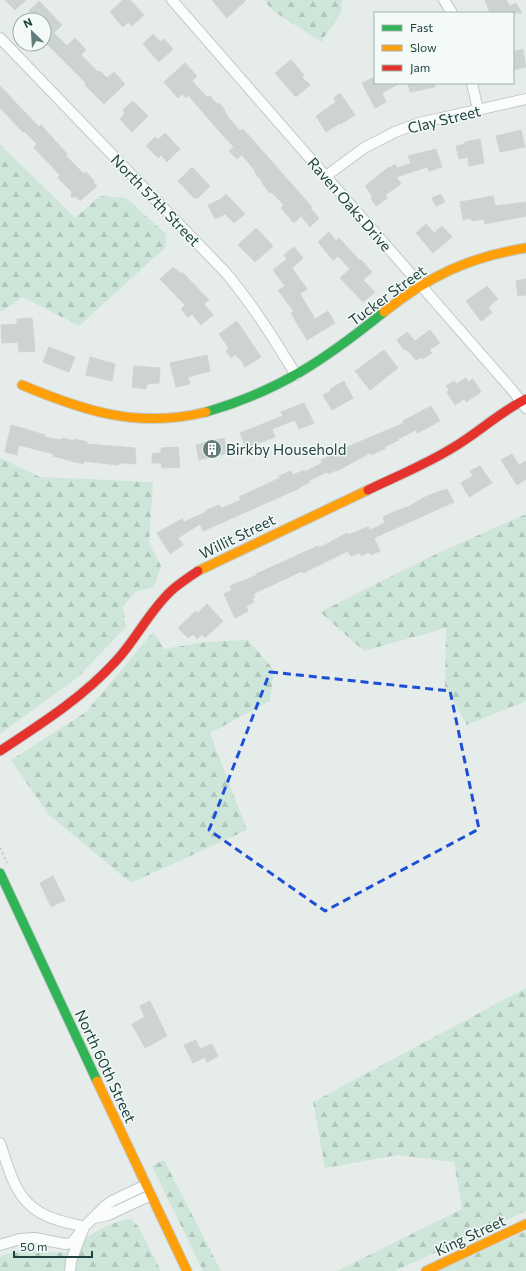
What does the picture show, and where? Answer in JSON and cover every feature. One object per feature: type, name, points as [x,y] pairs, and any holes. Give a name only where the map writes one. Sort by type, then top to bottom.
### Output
[{"type":"street","name":"Raven Oaks Drive","points":[[172,0],[420,286],[524,403]]},
{"type":"street","points":[[444,0],[451,12]]},
{"type":"street","name":"North 57th Street","points":[[0,38],[227,274],[267,327],[296,375]]},
{"type":"street","points":[[472,84],[478,110]]},
{"type":"street","name":"Clay Street","points":[[326,176],[364,148],[395,132],[419,123],[526,99]]},
{"type":"street","name":"Tucker Street","points":[[22,385],[67,404],[86,410],[116,416],[145,418],[179,417],[214,410],[252,396],[296,375],[337,349],[420,286],[436,276],[457,266],[486,256],[526,248]]},
{"type":"street","name":"Willit Street","points":[[0,751],[40,725],[94,684],[125,651],[152,613],[171,591],[194,573],[425,463],[524,403]]},
{"type":"street","name":"North 60th Street","points":[[0,873],[187,1271]]},
{"type":"street","points":[[0,1143],[4,1164],[21,1196],[32,1208],[45,1215],[84,1227]]},
{"type":"street","points":[[0,1245],[34,1238],[65,1244],[72,1243],[84,1227],[104,1207],[112,1201],[146,1185]]},
{"type":"street","points":[[94,1218],[108,1215],[151,1195]]},
{"type":"street","name":"King Street","points":[[426,1271],[526,1224]]},
{"type":"street","points":[[70,1271],[71,1261],[84,1227]]},
{"type":"highlighted area","points":[[270,672],[450,691],[479,829],[325,911],[209,830]]},
{"type":"green space","points":[[264,0],[342,0],[341,13],[321,42],[272,10]]},
{"type":"green space","points":[[0,144],[75,218],[100,196],[126,198],[166,234],[166,247],[79,326],[23,297],[0,312]]},
{"type":"green space","points":[[0,458],[40,477],[153,482],[149,543],[161,566],[154,587],[135,592],[123,607],[126,627],[78,677],[0,734]]},
{"type":"green space","points":[[526,514],[526,701],[467,725],[445,686],[446,628],[364,651],[320,612],[438,553]]},
{"type":"green space","points":[[153,632],[164,649],[205,642],[248,640],[274,670],[270,701],[210,733],[247,830],[131,883],[48,814],[11,760],[86,712]]},
{"type":"green space","points":[[526,988],[526,1211],[395,1271],[337,1271],[462,1209],[454,1162],[397,1155],[325,1168],[313,1102]]},
{"type":"green space","points":[[164,1160],[221,1271],[203,1271],[152,1166]]},
{"type":"green space","points":[[131,1219],[138,1226],[161,1271],[0,1271],[0,1258],[3,1255],[28,1250],[66,1253],[88,1236],[104,1227],[113,1223]]},
{"type":"green space","points":[[526,1231],[526,1271],[439,1271]]},
{"type":"building","points":[[5,0],[26,0],[15,10]]},
{"type":"building","points":[[123,0],[130,0],[144,15],[132,26],[128,22],[123,27],[110,12]]},
{"type":"building","points":[[212,0],[246,0],[227,18]]},
{"type":"building","points":[[485,0],[506,0],[510,6],[516,3],[522,13],[514,12],[490,12]]},
{"type":"building","points":[[39,1],[50,12],[30,12],[29,11]]},
{"type":"building","points":[[52,15],[62,25],[54,33],[67,46],[75,38],[86,50],[81,55],[98,72],[100,71],[107,78],[114,72],[125,84],[104,104],[85,85],[86,83],[52,49]]},
{"type":"building","points":[[153,34],[160,42],[164,39],[173,49],[159,62],[143,44]]},
{"type":"building","points":[[523,49],[526,67],[514,70],[514,52]]},
{"type":"building","points":[[291,60],[304,75],[302,77],[310,85],[296,97],[275,73]]},
{"type":"building","points":[[185,63],[197,76],[192,81],[207,97],[210,96],[217,104],[218,103],[222,106],[228,117],[240,131],[243,129],[312,207],[310,208],[319,218],[310,227],[301,216],[294,223],[281,208],[284,205],[271,192],[270,193],[242,155],[237,159],[229,151],[234,147],[188,95],[186,98],[183,94],[178,98],[164,82]]},
{"type":"building","points":[[374,77],[374,84],[398,84],[382,93],[386,102],[375,108],[362,83]]},
{"type":"building","points":[[408,84],[435,84],[435,87],[410,92]]},
{"type":"building","points":[[0,86],[39,127],[41,125],[67,154],[66,156],[84,174],[86,172],[94,181],[93,182],[97,186],[80,201],[77,197],[71,197],[72,192],[58,178],[60,175],[34,148],[37,144],[0,108]]},
{"type":"building","points":[[340,93],[355,115],[326,132],[316,116],[336,102],[334,98]]},
{"type":"building","points":[[133,101],[148,116],[132,132],[120,119],[125,113],[123,110]]},
{"type":"building","points":[[521,130],[525,147],[500,152],[496,136]]},
{"type":"building","points":[[165,133],[180,149],[167,162],[161,155],[158,158],[146,146],[155,137],[158,140]]},
{"type":"building","points":[[480,139],[484,163],[469,166],[468,157],[459,159],[456,146],[465,144],[465,142]]},
{"type":"building","points":[[436,149],[442,167],[429,171],[427,167],[396,177],[401,184],[385,195],[387,198],[376,206],[371,198],[373,197],[365,186],[395,164],[397,168],[411,163],[408,156]]},
{"type":"building","points":[[192,167],[210,186],[198,198],[194,198],[178,181]]},
{"type":"building","points":[[226,194],[245,214],[234,223],[225,214],[215,219],[208,205],[221,199]]},
{"type":"building","points":[[441,194],[445,202],[436,206],[432,198]]},
{"type":"building","points":[[493,196],[495,206],[526,202],[526,216],[485,224],[484,219],[472,221],[471,218],[463,220],[460,202]]},
{"type":"building","points":[[426,224],[434,233],[442,226],[452,237],[433,253],[416,233]]},
{"type":"building","points":[[256,228],[273,246],[255,262],[238,245]]},
{"type":"building","points":[[329,232],[336,241],[339,238],[372,272],[363,280],[375,292],[363,302],[340,278],[350,269],[338,256],[333,260],[318,242]]},
{"type":"building","points":[[294,247],[303,258],[292,268],[307,289],[300,294],[315,319],[328,311],[335,323],[307,340],[291,313],[294,312],[278,290],[285,286],[273,270],[287,259],[284,255]]},
{"type":"building","points":[[173,267],[181,274],[182,272],[209,300],[204,304],[213,315],[201,325],[192,314],[188,317],[181,309],[185,305],[160,279]]},
{"type":"building","points":[[526,279],[526,295],[518,296],[516,281]]},
{"type":"building","points":[[487,286],[498,299],[488,307],[492,313],[481,321],[466,301]]},
{"type":"building","points":[[32,318],[35,351],[19,352],[18,342],[2,343],[1,325],[17,324],[17,319]]},
{"type":"building","points":[[237,321],[261,357],[245,367],[236,354],[231,358],[226,351],[229,348],[219,334]]},
{"type":"building","points":[[430,330],[440,343],[429,350],[432,353],[423,359],[421,357],[416,360],[406,349],[404,350],[397,340],[407,332],[415,341]]},
{"type":"building","points":[[49,347],[75,357],[69,372],[43,362]]},
{"type":"building","points":[[384,350],[398,368],[370,390],[355,371]]},
{"type":"building","points":[[207,355],[210,371],[188,377],[190,384],[176,387],[170,363]]},
{"type":"building","points":[[90,357],[115,364],[112,381],[86,375]]},
{"type":"building","points":[[134,366],[160,368],[159,383],[147,384],[146,389],[132,387]]},
{"type":"building","points":[[466,378],[468,382],[473,379],[481,392],[466,402],[464,399],[455,405],[447,392],[449,390],[446,386],[454,381],[456,384]]},
{"type":"building","points":[[344,381],[353,398],[332,410],[323,395]]},
{"type":"building","points":[[304,403],[314,423],[299,429],[295,420],[272,429],[275,437],[246,448],[240,433],[283,416],[281,412]]},
{"type":"building","points":[[431,406],[440,421],[417,433],[416,430],[384,447],[386,448],[371,455],[370,453],[337,471],[328,474],[327,472],[308,481],[310,482],[300,488],[203,531],[200,524],[178,538],[183,545],[170,554],[157,533],[182,519],[184,522],[206,512],[206,510],[219,505],[222,508],[241,500],[239,497],[280,478],[279,476],[291,471],[293,475],[304,470],[305,472],[322,463],[321,460],[334,454],[333,453],[404,423],[403,421]]},
{"type":"building","points":[[11,425],[45,435],[44,437],[61,440],[62,438],[74,441],[75,439],[87,442],[87,444],[135,448],[136,464],[119,463],[118,465],[84,461],[83,464],[53,456],[54,454],[19,445],[17,455],[5,452]]},
{"type":"building","name":"Birkby Household","points":[[224,438],[228,453],[199,460],[196,445]]},
{"type":"building","points":[[178,447],[180,467],[162,468],[161,463],[152,463],[152,454],[161,453],[161,448]]},
{"type":"building","points":[[512,454],[519,465],[526,461],[526,479],[517,485],[501,460]]},
{"type":"building","points":[[480,466],[492,483],[469,497],[461,483],[473,476],[470,471]]},
{"type":"building","points":[[447,489],[454,502],[374,538],[380,551],[371,555],[369,552],[361,556],[360,553],[351,556],[348,551],[303,573],[302,571],[253,594],[255,597],[252,598],[254,602],[246,606],[248,611],[235,618],[224,594],[232,590],[230,586],[318,546],[319,548],[347,533],[348,535],[368,527],[370,530],[385,523],[383,517],[406,508],[427,496]]},
{"type":"building","points":[[207,604],[223,621],[205,638],[202,634],[197,639],[193,634],[188,638],[178,628],[196,611],[198,613]]},
{"type":"building","points":[[53,876],[65,900],[51,907],[40,883]]},
{"type":"building","points":[[150,1001],[167,1036],[145,1048],[132,1024],[145,1017],[140,1006]]},
{"type":"building","points":[[196,1040],[200,1049],[212,1044],[218,1056],[207,1062],[205,1057],[193,1063],[184,1045]]},
{"type":"traffic: fast","points":[[206,412],[232,404],[256,394],[301,372],[363,329],[384,312]]},
{"type":"traffic: fast","points":[[0,873],[97,1081]]},
{"type":"traffic: slow","points":[[384,312],[417,288],[450,270],[486,257],[526,248]]},
{"type":"traffic: slow","points":[[22,385],[67,403],[112,415],[157,419],[181,417],[206,412]]},
{"type":"traffic: slow","points":[[198,571],[368,490]]},
{"type":"traffic: slow","points":[[97,1081],[187,1271]]},
{"type":"traffic: slow","points":[[426,1271],[526,1224]]},
{"type":"traffic: jam","points":[[368,490],[444,453],[516,404],[526,399]]},
{"type":"traffic: jam","points":[[0,751],[31,731],[89,687],[123,653],[149,616],[164,598],[178,585],[198,571]]},
{"type":"place","name":"Birkby Household","points":[[212,449]]}]
